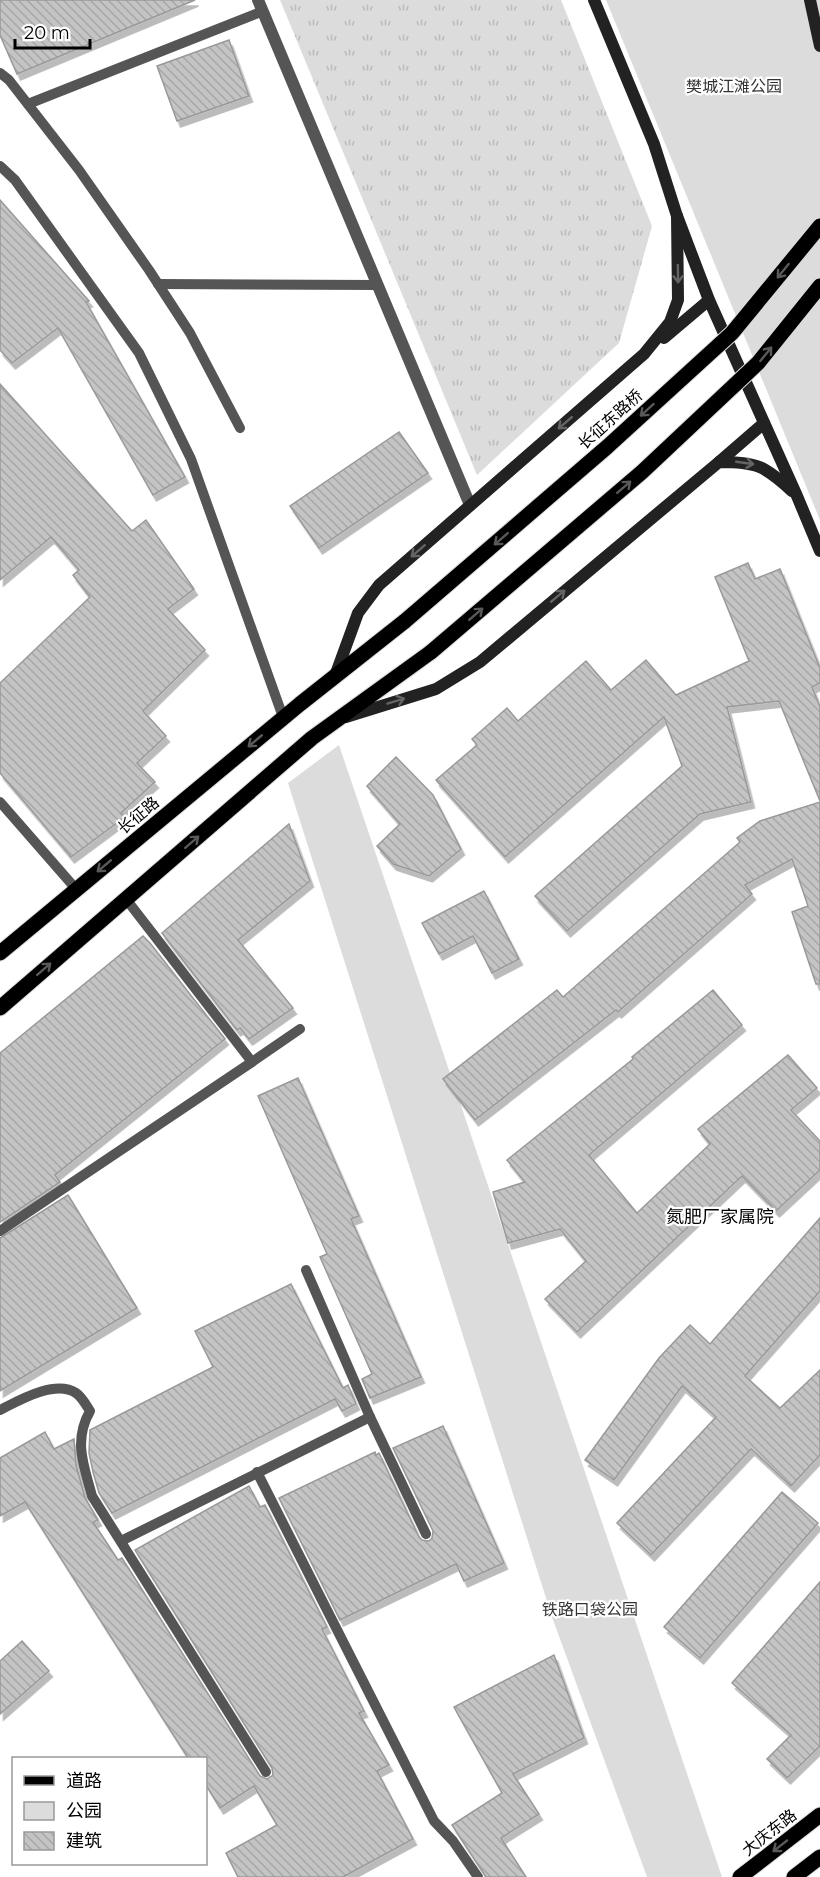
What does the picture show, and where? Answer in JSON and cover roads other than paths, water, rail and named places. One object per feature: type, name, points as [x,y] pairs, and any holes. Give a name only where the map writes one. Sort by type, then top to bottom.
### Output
[{"type":"main road","name":"长征东路桥","points":[[335,676],[405,621],[607,447],[732,333],[820,226]]},
{"type":"main road","points":[[0,1008],[292,755],[431,652],[642,472],[759,363],[820,286]]},
{"type":"main road","name":"长征路","points":[[0,953],[335,676]]},
{"type":"main road","name":"大庆东路","points":[[740,1877],[820,1815]]},
{"type":"main road","points":[[794,1877],[820,1857]]},
{"type":"street","points":[[594,0],[654,144],[677,216],[709,300],[820,551]]},
{"type":"street","points":[[810,0],[820,46]]},
{"type":"street","points":[[260,5],[470,505]]},
{"type":"street","points":[[644,354],[669,322],[678,300],[677,216]]},
{"type":"street","points":[[335,676],[358,613],[379,585],[709,300]]},
{"type":"street","points":[[340,718],[436,689],[480,662],[764,423]]},
{"type":"street","points":[[719,462],[751,462],[775,475],[797,496]]},
{"type":"lane","points":[[28,104],[260,5]]},
{"type":"lane","points":[[0,73],[9,80],[79,170],[158,284],[190,333],[240,428]]},
{"type":"lane","points":[[0,166],[15,180],[139,353],[191,459],[284,717]]},
{"type":"lane","points":[[158,284],[378,285]]},
{"type":"lane","points":[[0,802],[76,890]]},
{"type":"lane","points":[[126,899],[252,1062]]},
{"type":"lane","points":[[0,1231],[300,1029]]},
{"type":"lane","points":[[306,1270],[370,1417],[426,1534]]},
{"type":"lane","points":[[0,1410],[36,1392],[62,1389],[75,1392],[85,1402],[90,1412],[83,1423],[80,1448],[92,1497],[266,1772]]},
{"type":"lane","points":[[121,1541],[370,1417]]},
{"type":"lane","points":[[258,1472],[434,1821],[453,1841],[478,1877]]},
{"type":"district","name":"氮肥厂家属院","points":[[720,1217]]},
{"type":"park label","name":"樊城江滩公园","points":[[734,86]]},
{"type":"park label","name":"铁路口袋公园","points":[[590,1609]]}]
